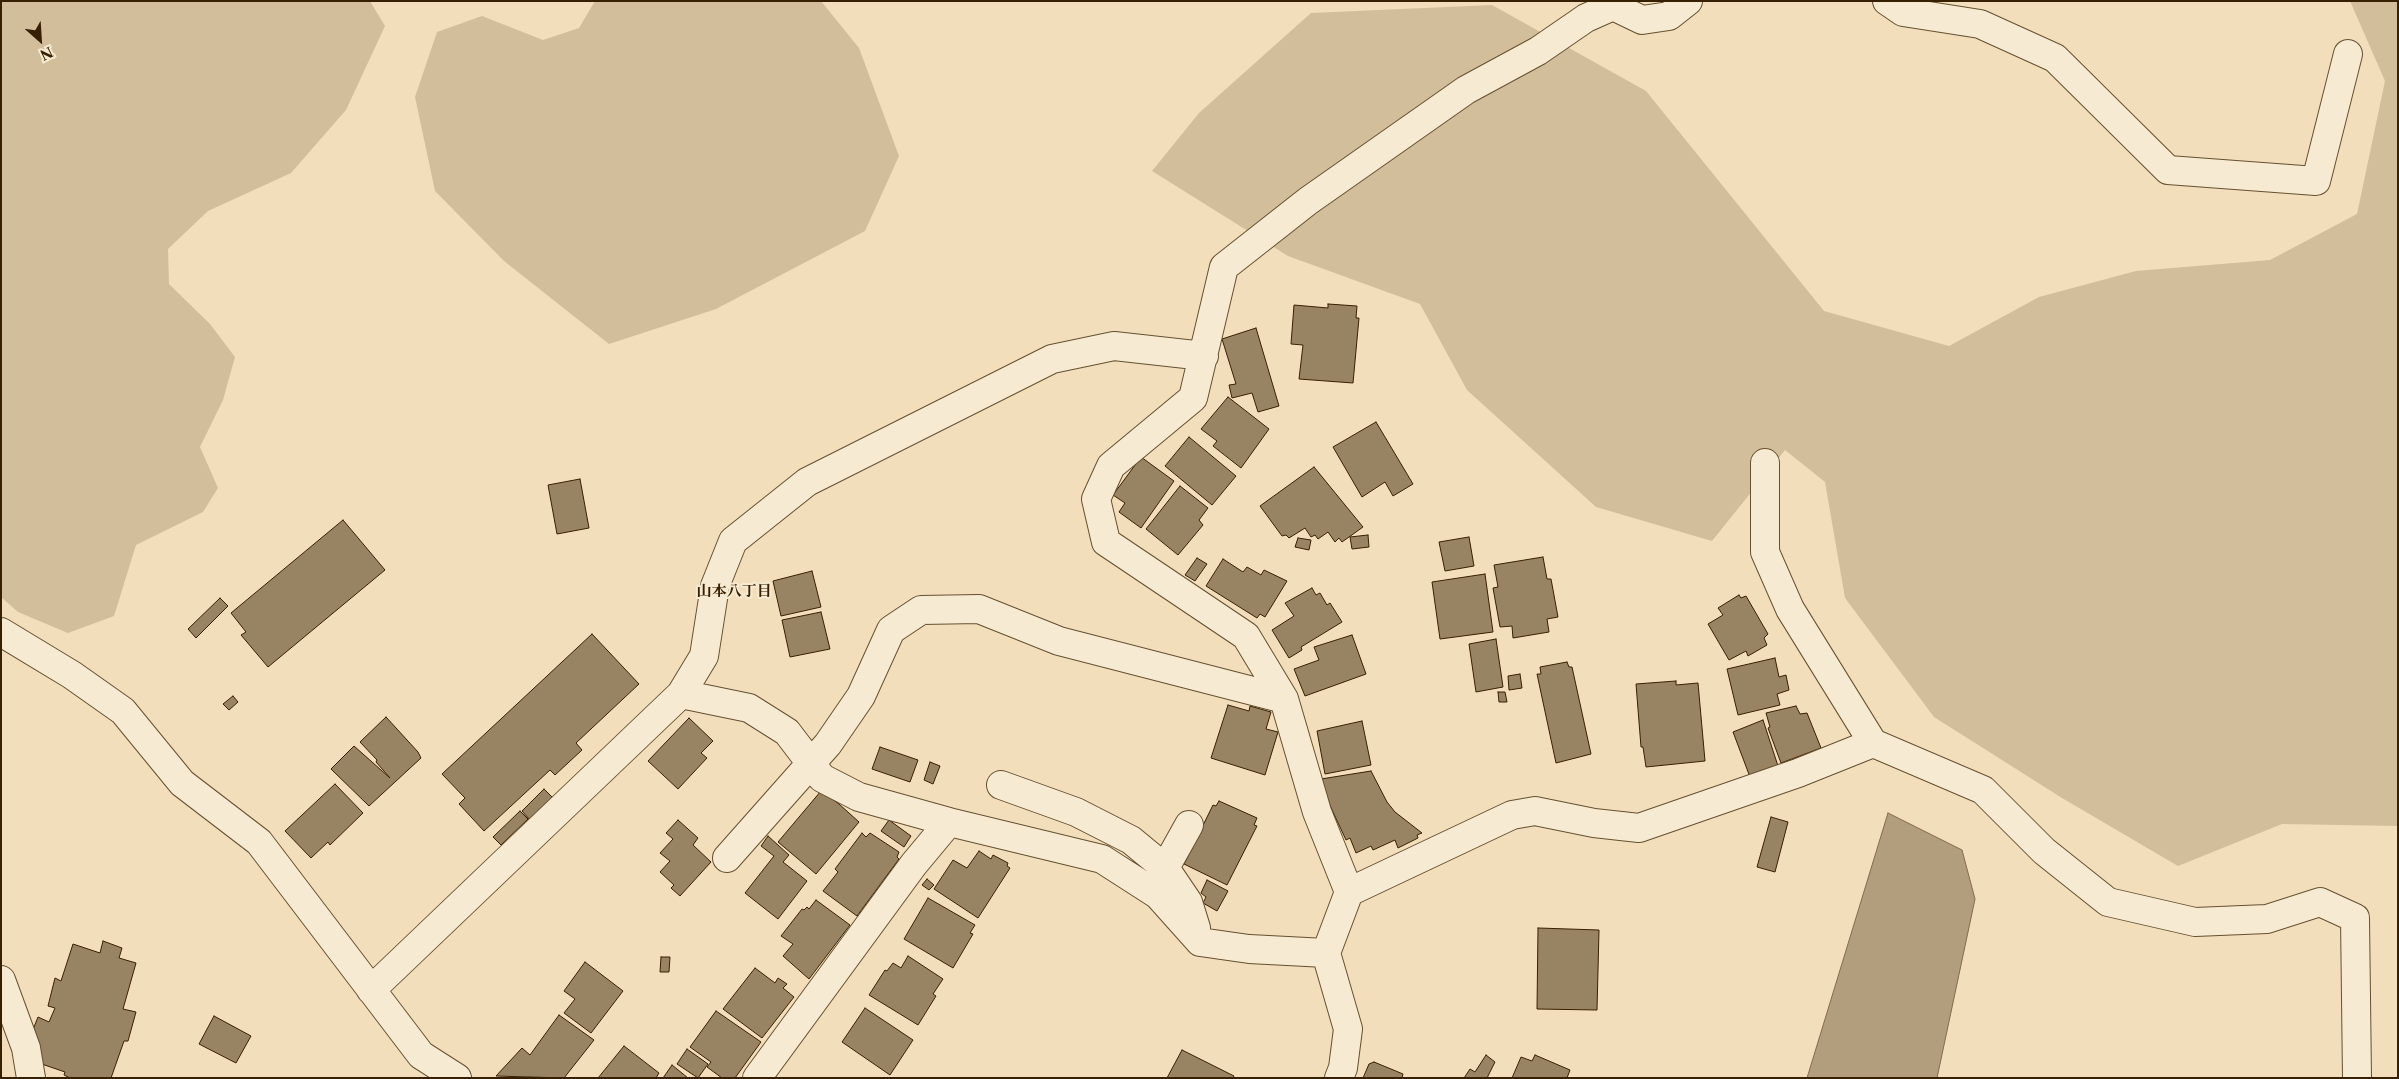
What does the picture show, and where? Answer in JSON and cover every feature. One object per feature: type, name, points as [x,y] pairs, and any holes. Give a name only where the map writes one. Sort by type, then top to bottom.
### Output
[{"type":"street","points":[[1339,1078],[1343,1068],[1348,1029],[1326,953],[1349,892],[1317,812],[1284,699],[1246,636],[1106,542],[1096,499],[1111,466],[1193,398],[1224,267],[1308,201],[1466,90],[1538,51],[1586,18],[1613,6],[1642,20],[1669,16],[1688,1]]},
{"type":"street","points":[[1887,1],[1903,12],[1980,24],[2055,58],[2168,170],[2316,181],[2348,54]]},
{"type":"street","points":[[370,990],[681,694],[704,656],[715,586],[733,541],[807,482],[1052,359],[1114,346],[1204,356]]},
{"type":"street","points":[[1765,463],[1765,552],[1790,609],[1873,743],[1983,790],[2044,851],[2108,902],[2195,922],[2267,920],[2320,902],[2354,918],[2357,1078]]},
{"type":"street","points":[[727,858],[828,744],[861,696],[891,630],[921,610],[979,609],[1059,641],[1284,699]]},
{"type":"street","points":[[1,632],[72,675],[123,711],[182,783],[259,842],[420,1055],[457,1078]]},
{"type":"street","points":[[681,694],[749,708],[787,732],[822,778],[859,796],[949,822],[1102,859],[1158,896],[1200,942],[1248,949],[1326,953]]},
{"type":"street","points":[[1349,892],[1512,815],[1535,811],[1594,823],[1639,828],[1798,773],[1873,743]]},
{"type":"street","points":[[1001,785],[1076,812],[1123,836],[1165,868],[1188,902],[1200,942]]},
{"type":"street","points":[[757,1078],[914,864],[949,822]]},
{"type":"street","points":[[1165,868],[1189,825]]},
{"type":"street","points":[[1,980],[26,1048],[31,1078]]},
{"type":"shaded area","points":[[1,1],[370,1],[385,26],[346,110],[291,173],[208,211],[168,249],[169,284],[210,324],[235,357],[223,400],[200,447],[218,488],[203,512],[136,545],[114,616],[68,633],[18,612],[1,597]]},
{"type":"shaded area","points":[[595,1],[821,1],[859,48],[899,156],[865,231],[716,309],[609,344],[504,261],[435,191],[415,97],[437,32],[482,16],[543,40],[579,28]]},
{"type":"shaded area","points":[[2350,1],[2398,1],[2398,826],[2282,824],[2178,866],[2062,798],[1934,717],[1845,598],[1825,482],[1785,450],[1712,541],[1596,507],[1467,390],[1420,304],[1288,256],[1152,171],[1199,113],[1311,13],[1492,5],[1646,91],[1824,311],[1949,346],[2039,297],[2136,271],[2270,260],[2357,214],[2385,81]]},
{"type":"shaded area","points":[[1888,813],[1962,850],[1975,899],[1937,1078],[1807,1078]]},
{"type":"building","points":[[1328,304],[1357,306],[1356,318],[1359,318],[1353,383],[1299,379],[1303,345],[1291,344],[1294,305],[1328,308]]},
{"type":"building","points":[[1256,328],[1279,406],[1258,412],[1252,393],[1232,398],[1229,385],[1236,384],[1222,339]]},
{"type":"building","points":[[1228,397],[1269,429],[1241,468],[1213,446],[1217,441],[1201,429]]},
{"type":"building","points":[[1376,422],[1413,484],[1393,496],[1385,482],[1362,497],[1333,447]]},
{"type":"building","points":[[1189,437],[1236,476],[1212,505],[1165,466]]},
{"type":"building","points":[[1141,457],[1174,481],[1141,528],[1119,512],[1125,503],[1113,495]]},
{"type":"building","points":[[1314,467],[1363,527],[1342,542],[1339,538],[1335,542],[1328,532],[1318,539],[1315,535],[1311,537],[1305,528],[1289,538],[1286,535],[1282,536],[1260,506]]},
{"type":"building","points":[[580,479],[589,528],[557,534],[548,485]]},
{"type":"building","points":[[1180,486],[1208,508],[1199,520],[1203,525],[1178,555],[1146,529]]},
{"type":"building","points":[[343,520],[385,570],[268,667],[241,635],[246,632],[231,613]]},
{"type":"building","points":[[1368,535],[1369,547],[1352,549],[1350,537]]},
{"type":"building","points":[[1469,537],[1474,566],[1445,571],[1439,542]]},
{"type":"building","points":[[1298,538],[1311,540],[1309,550],[1295,547]]},
{"type":"building","points":[[1543,557],[1547,579],[1551,579],[1558,617],[1547,619],[1549,632],[1513,638],[1512,626],[1500,627],[1493,588],[1498,587],[1494,565]]},
{"type":"building","points":[[1197,558],[1207,564],[1195,581],[1185,575]]},
{"type":"building","points":[[1223,559],[1243,572],[1247,567],[1261,575],[1264,570],[1287,581],[1265,617],[1260,614],[1257,618],[1206,586]]},
{"type":"building","points":[[812,571],[821,607],[781,616],[773,581]]},
{"type":"building","points":[[1485,574],[1493,632],[1440,639],[1432,582]]},
{"type":"building","points":[[1312,588],[1316,595],[1320,593],[1327,605],[1330,603],[1342,622],[1301,647],[1302,650],[1289,658],[1272,630],[1294,616],[1285,603]]},
{"type":"building","points":[[1739,595],[1741,598],[1746,596],[1768,634],[1764,638],[1767,645],[1748,656],[1746,651],[1729,660],[1708,624],[1723,615],[1718,608]]},
{"type":"building","points":[[220,598],[228,606],[196,638],[188,629]]},
{"type":"building","points":[[821,612],[830,649],[790,657],[782,620]]},
{"type":"building","points":[[592,634],[639,684],[576,743],[582,750],[555,775],[550,770],[484,831],[459,804],[465,798],[442,774]]},
{"type":"building","points":[[1352,635],[1366,674],[1305,696],[1294,669],[1319,660],[1314,647]]},
{"type":"building","points":[[1496,639],[1503,687],[1476,692],[1469,644]]},
{"type":"building","points":[[1775,658],[1779,677],[1786,675],[1789,690],[1777,694],[1780,705],[1738,715],[1727,669]]},
{"type":"building","points":[[1567,662],[1569,667],[1572,667],[1591,754],[1556,763],[1537,674],[1541,674],[1540,667]]},
{"type":"building","points":[[1520,674],[1522,688],[1509,690],[1508,676]]},
{"type":"building","points":[[1676,681],[1676,685],[1698,683],[1705,761],[1646,767],[1643,747],[1641,747],[1636,684]]},
{"type":"building","points":[[1498,692],[1505,692],[1507,702],[1499,702]]},
{"type":"building","points":[[233,696],[238,702],[229,710],[223,704]]},
{"type":"building","points":[[1228,705],[1249,711],[1250,706],[1271,712],[1266,729],[1278,732],[1265,775],[1211,758]]},
{"type":"building","points":[[1796,706],[1800,714],[1807,713],[1821,748],[1781,763],[1768,728],[1770,727],[1766,713]]},
{"type":"building","points":[[386,717],[418,752],[421,758],[369,806],[331,769],[354,746],[390,778],[376,762],[377,760],[360,742]]},
{"type":"building","points":[[689,718],[713,741],[701,753],[707,758],[678,789],[648,761]]},
{"type":"building","points":[[1763,720],[1778,766],[1750,777],[1733,732]]},
{"type":"building","points":[[1362,721],[1371,765],[1325,774],[1317,731]]},
{"type":"building","points":[[880,747],[918,760],[910,782],[872,769]]},
{"type":"building","points":[[930,762],[940,766],[933,784],[924,780]]},
{"type":"building","points":[[1371,771],[1387,802],[1395,812],[1422,833],[1417,835],[1418,838],[1398,848],[1395,840],[1373,850],[1371,846],[1356,853],[1350,838],[1346,840],[1326,797],[1321,779]]},
{"type":"building","points":[[335,784],[363,813],[330,845],[328,842],[311,858],[285,831]]},
{"type":"building","points":[[544,789],[553,798],[530,820],[522,811]]},
{"type":"building","points":[[821,791],[859,822],[816,874],[778,842]]},
{"type":"building","points":[[1219,801],[1257,818],[1254,825],[1257,826],[1227,885],[1184,864],[1213,805],[1216,806]]},
{"type":"building","points":[[520,811],[528,819],[501,845],[493,837]]},
{"type":"building","points":[[1771,817],[1788,822],[1775,872],[1757,867]]},
{"type":"building","points":[[678,820],[698,838],[693,845],[711,862],[680,896],[671,888],[674,885],[660,872],[670,861],[660,853],[673,839],[666,833]]},
{"type":"building","points":[[889,820],[911,836],[904,847],[881,831]]},
{"type":"building","points":[[862,833],[866,837],[870,833],[899,852],[897,857],[899,859],[857,916],[823,891],[838,872],[835,869]]},
{"type":"building","points":[[768,836],[789,855],[783,862],[807,881],[778,919],[745,893],[774,856],[761,846]]},
{"type":"building","points":[[979,851],[991,859],[993,855],[1008,863],[1007,866],[1010,868],[978,918],[934,889],[953,860],[967,868]]},
{"type":"building","points":[[927,879],[934,885],[929,890],[922,885]]},
{"type":"building","points":[[1207,880],[1228,891],[1217,911],[1203,903],[1206,897],[1201,893]]},
{"type":"building","points":[[928,898],[975,925],[970,933],[973,934],[953,968],[904,939]]},
{"type":"building","points":[[816,900],[850,925],[809,979],[783,956],[793,944],[781,936],[802,909],[804,910],[807,907],[809,909]]},
{"type":"building","points":[[1538,928],[1599,930],[1597,1010],[1537,1009]]},
{"type":"building","points":[[103,941],[122,948],[119,958],[136,963],[123,1009],[136,1012],[128,1041],[124,1041],[111,1078],[70,1078],[64,1075],[65,1072],[33,1061],[30,1037],[38,1017],[49,1022],[55,1008],[48,1006],[55,978],[61,981],[73,944],[100,953]]},
{"type":"building","points":[[908,956],[943,979],[933,994],[936,996],[918,1025],[869,995],[885,970],[887,971],[893,963],[901,968]]},
{"type":"building","points":[[661,957],[670,957],[669,972],[660,972]]},
{"type":"building","points":[[585,962],[623,991],[591,1033],[564,1013],[575,999],[564,991]]},
{"type":"building","points":[[755,968],[775,983],[778,978],[787,984],[783,988],[794,997],[762,1038],[723,1009]]},
{"type":"building","points":[[865,1008],[913,1040],[890,1075],[842,1042]]},
{"type":"building","points":[[716,1011],[761,1042],[735,1078],[722,1078],[707,1067],[711,1062],[690,1047]]},
{"type":"building","points":[[559,1015],[594,1040],[564,1078],[496,1076],[522,1048],[530,1055]]},
{"type":"building","points":[[214,1016],[251,1036],[236,1063],[199,1044]]},
{"type":"building","points":[[624,1046],[659,1073],[656,1078],[598,1078]]},
{"type":"building","points":[[687,1049],[708,1064],[698,1078],[677,1064]]},
{"type":"building","points":[[1182,1050],[1234,1076],[1233,1078],[1167,1078]]},
{"type":"building","points":[[1486,1055],[1495,1062],[1487,1078],[1464,1078],[1470,1069],[1475,1072]]},
{"type":"building","points":[[1535,1055],[1570,1070],[1567,1078],[1512,1078],[1521,1057],[1532,1061]]},
{"type":"building","points":[[1374,1062],[1403,1074],[1402,1078],[1363,1078],[1369,1064]]},
{"type":"building","points":[[672,1065],[688,1078],[663,1078]]},
{"type":"district","name":"山本八丁目","points":[[734,592]]}]
